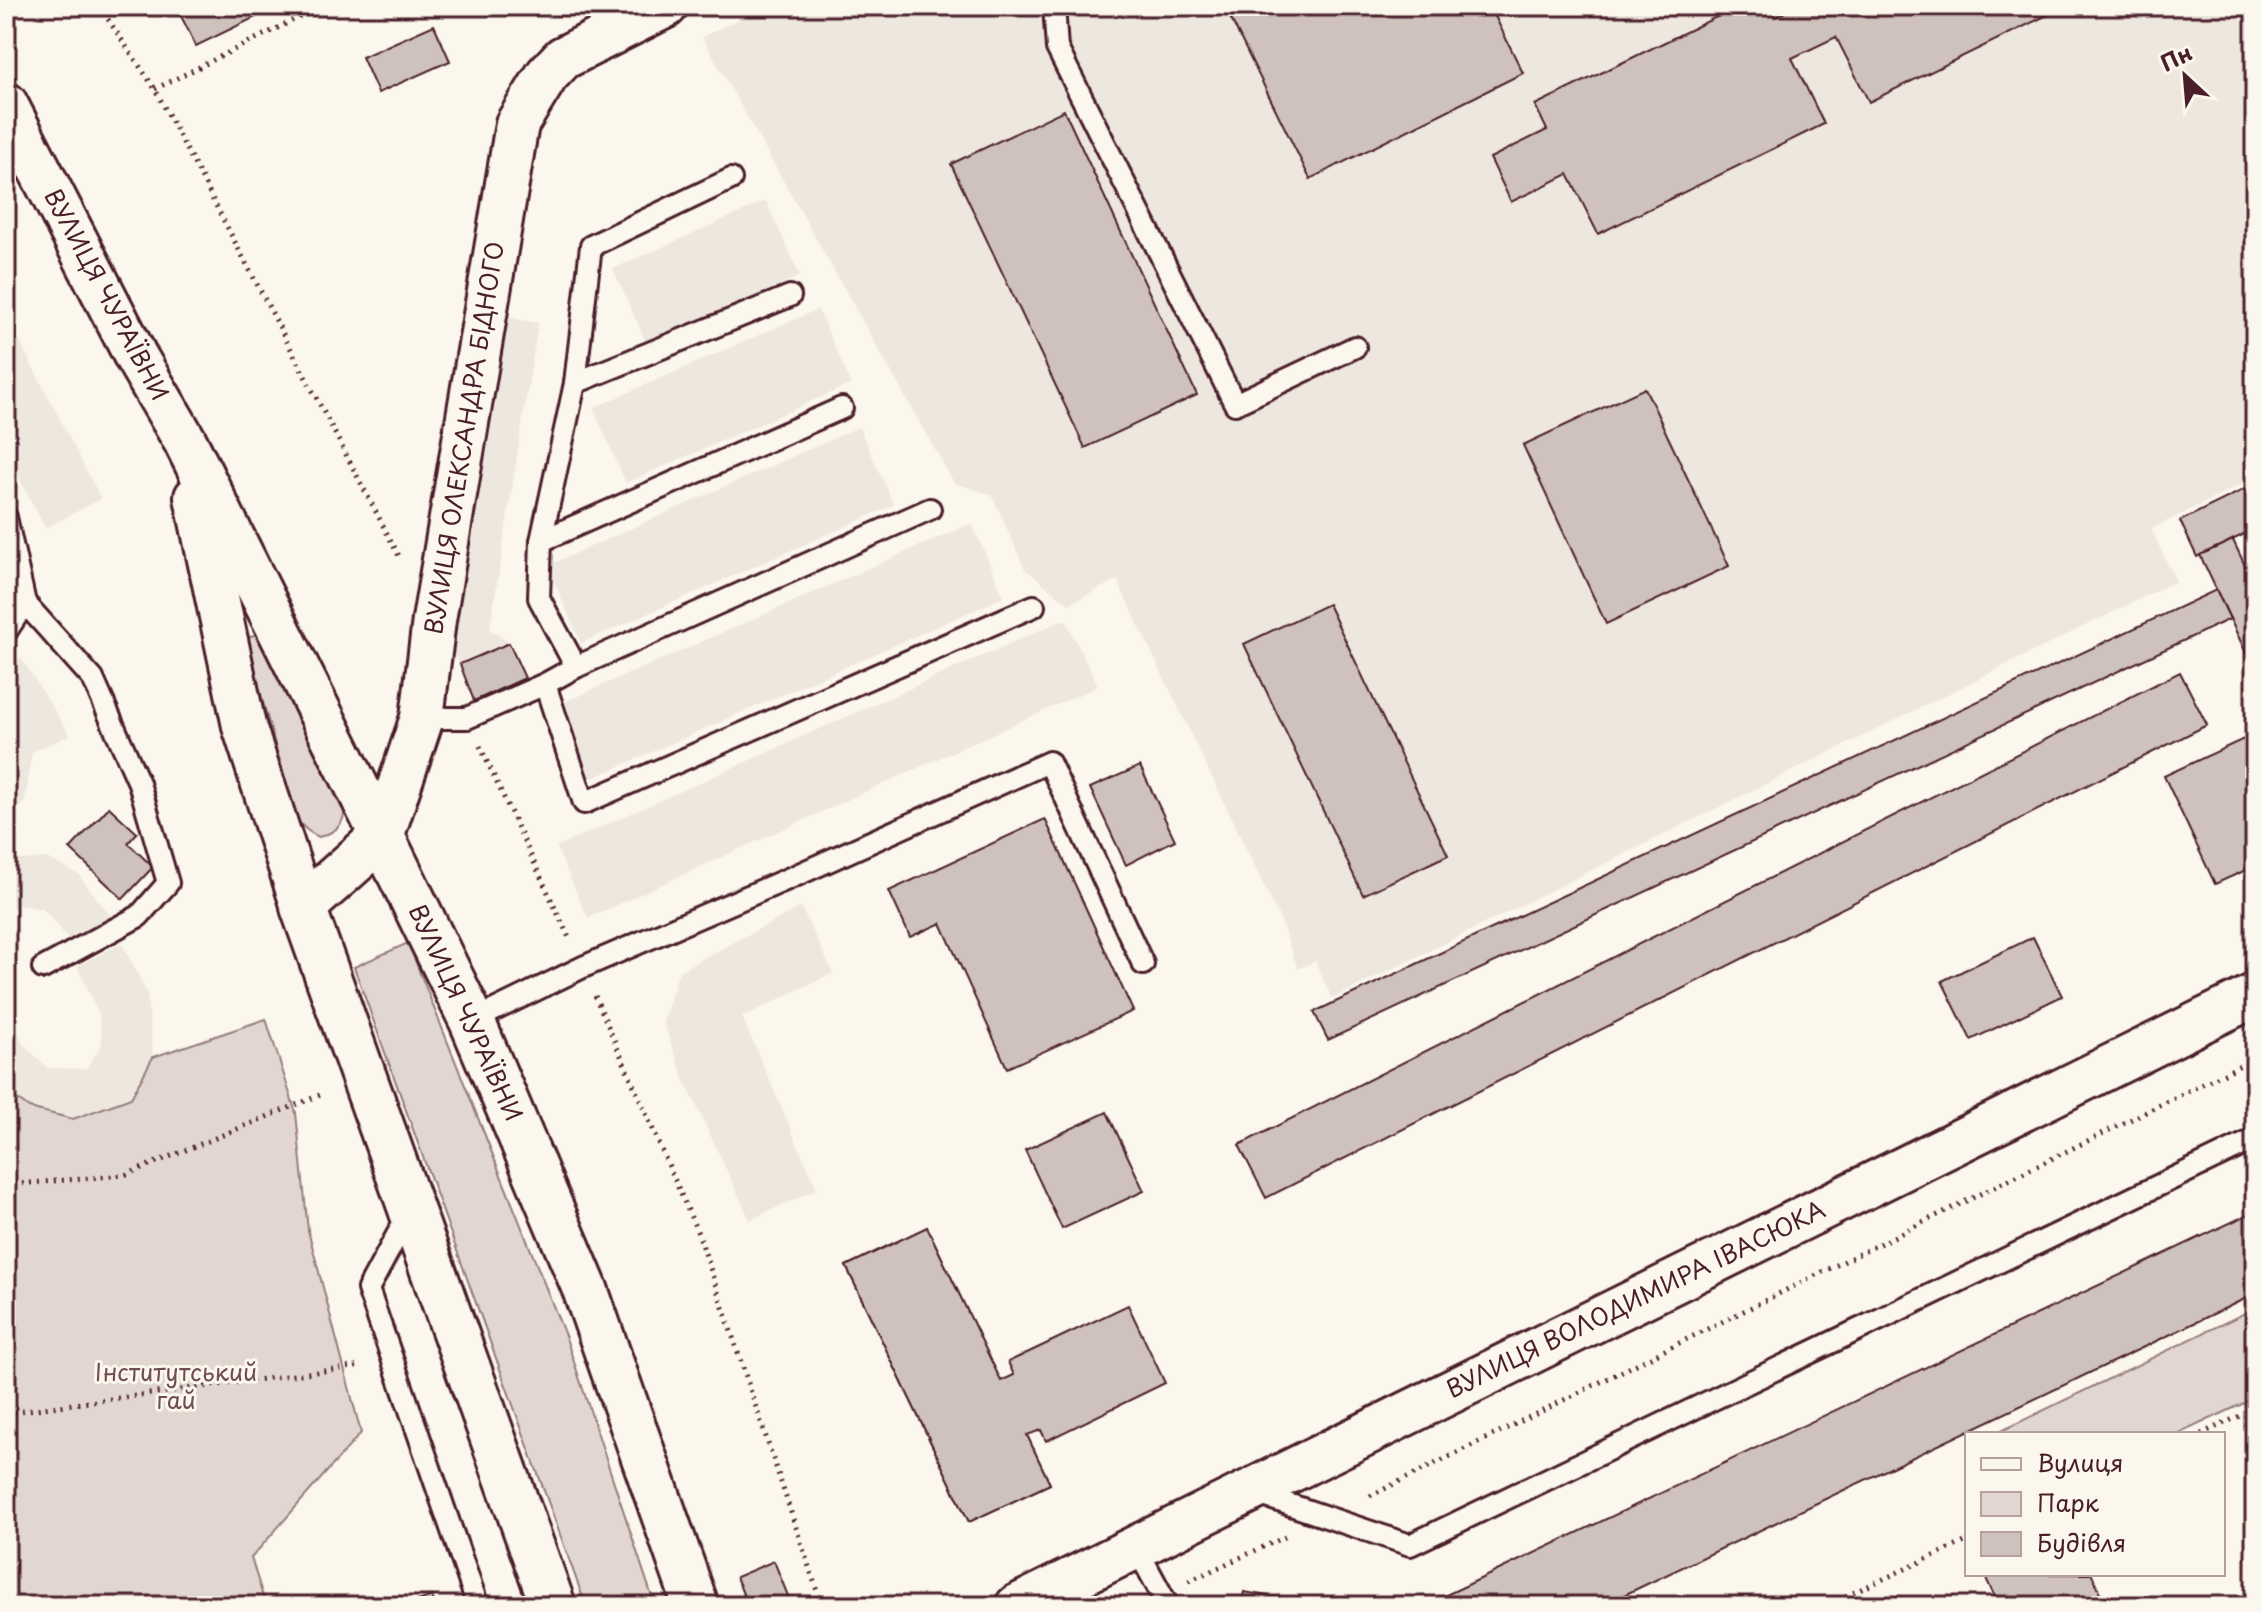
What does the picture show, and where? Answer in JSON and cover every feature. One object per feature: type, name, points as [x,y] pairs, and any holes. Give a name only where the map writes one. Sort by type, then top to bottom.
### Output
[{"type":"street","name":"ВУЛИЦЯ ОЛЕКСАНДРА БІДНОГО","points":[[303,907],[382,837],[422,718],[434,620],[517,124],[547,75],[563,58],[666,6]]},
{"type":"street","name":"ВУЛИЦЯ ЧУРАЇВНИ","points":[[6,104],[136,357],[185,441],[472,1021],[585,1289],[696,1606]]},
{"type":"street","name":"ВУЛИЦЯ ЧУРАЇВНИ","points":[[185,441],[244,726],[303,907],[553,1606]]},
{"type":"street","name":"ВУЛИЦЯ ВОЛОДИМИРА ІВАСЮКА","points":[[1017,1606],[2255,995]]},
{"type":"lane","points":[[1054,6],[1057,48],[1235,404],[1355,347]]},
{"type":"lane","points":[[576,667],[539,598],[541,541],[575,383],[591,246],[731,179]]},
{"type":"lane","points":[[575,383],[790,296]]},
{"type":"lane","points":[[541,541],[842,408]]},
{"type":"lane","points":[[422,718],[467,718],[930,509]]},
{"type":"lane","points":[[6,517],[25,603],[93,679],[139,783],[168,883],[139,916],[43,968]]},
{"type":"lane","points":[[6,632],[25,603]]},
{"type":"lane","points":[[545,684],[584,803],[1034,606]]},
{"type":"lane","points":[[472,1021],[583,967],[1049,762],[1143,964]]},
{"type":"lane","points":[[1250,1491],[1410,1545],[2255,1139]]},
{"type":"lane","points":[[412,1207],[368,1289],[478,1606]]},
{"type":"lane","points":[[1136,1547],[1164,1600]]},
{"type":"path","points":[[99,6],[155,89],[400,557]]},
{"type":"path","points":[[155,89],[322,6]]},
{"type":"path","points":[[467,718],[583,967],[700,1238],[822,1606]]},
{"type":"path","points":[[1164,1600],[2255,1058]]},
{"type":"path","points":[[6,1185],[125,1175],[365,1077]]},
{"type":"path","points":[[6,1413],[393,1361]]},
{"type":"path","points":[[2205,1432],[2255,1409]]},
{"type":"path","points":[[1824,1606],[1965,1542]]},
{"type":"shaded area","points":[[765,6],[2255,6],[2255,478],[2151,529],[2176,581],[1332,999],[1315,961],[1298,969],[1279,917],[1117,580],[1069,604],[1025,569],[992,495],[954,483],[702,37]]},
{"type":"shaded area","points":[[766,201],[800,276],[647,344],[613,269]]},
{"type":"shaded area","points":[[818,309],[851,384],[626,483],[593,408]]},
{"type":"shaded area","points":[[6,315],[101,499],[45,528],[6,452]]},
{"type":"shaded area","points":[[495,315],[538,323],[490,629],[509,643],[460,664],[442,634]]},
{"type":"shaded area","points":[[859,427],[894,505],[581,643],[547,566]]},
{"type":"shaded area","points":[[972,523],[1004,597],[586,781],[553,707]]},
{"type":"shaded area","points":[[1065,619],[1098,686],[588,918],[556,847]]},
{"type":"shaded area","points":[[21,658],[70,735],[32,752],[25,801],[6,825],[6,665]]},
{"type":"shaded area","points":[[47,858],[79,875],[112,918],[70,941],[43,909],[18,905],[6,910],[6,861]]},
{"type":"shaded area","points":[[801,907],[833,973],[742,1017],[817,1189],[750,1220],[684,1079],[663,1022],[679,971]]},
{"type":"shaded area","points":[[122,943],[147,993],[153,1057],[131,1098],[73,1119],[29,1108],[6,1091],[6,1006],[23,1044],[48,1068],[86,1069],[102,1044],[99,1015],[77,966]]},
{"type":"green space","points":[[260,632],[345,805],[339,826],[319,837],[304,827],[294,811],[245,639]]},
{"type":"green space","points":[[408,943],[566,1338],[655,1606],[586,1606],[354,967]]},
{"type":"green space","name":"Інститутський гай","points":[[266,1019],[296,1113],[308,1230],[361,1433],[251,1558],[266,1606],[6,1606],[6,1091],[29,1108],[73,1119],[131,1098],[153,1057]]},
{"type":"green space","points":[[2255,1308],[2255,1398],[2182,1432],[1999,1432]]},
{"type":"building","points":[[176,6],[278,6],[196,46]]},
{"type":"building","points":[[1490,6],[1523,73],[1310,179],[1225,7]]},
{"type":"building","points":[[1739,6],[1770,6],[1775,17],[1797,6],[2066,6],[1869,102],[1836,37],[1792,58],[1824,124],[1598,234],[1568,174],[1511,202],[1490,158],[1547,130],[1535,105]]},
{"type":"building","points":[[434,25],[450,61],[378,93],[362,57]]},
{"type":"building","points":[[1064,110],[1197,395],[1085,448],[951,164]]},
{"type":"building","points":[[1645,388],[1729,566],[1606,624],[1523,445]]},
{"type":"building","points":[[2255,484],[2255,529],[2197,557],[2180,521]]},
{"type":"building","points":[[2233,540],[2255,587],[2255,672],[2200,555]]},
{"type":"building","points":[[2216,590],[2230,619],[1328,1040],[1314,1012]]},
{"type":"building","points":[[1328,604],[1448,855],[1363,895],[1244,644]]},
{"type":"building","points":[[509,643],[525,678],[474,701],[460,664]]},
{"type":"building","points":[[2180,672],[2207,725],[1266,1198],[1239,1145]]},
{"type":"building","points":[[2248,737],[2255,751],[2255,866],[2215,884],[2164,776]]},
{"type":"building","points":[[1140,766],[1175,840],[1126,865],[1090,788]]},
{"type":"building","points":[[109,807],[137,833],[128,843],[153,867],[123,899],[70,849]]},
{"type":"building","points":[[1045,819],[1133,1011],[1007,1068],[941,923],[910,937],[889,891]]},
{"type":"building","points":[[2033,937],[2062,996],[1971,1040],[1942,981]]},
{"type":"building","points":[[1107,1112],[1144,1191],[1062,1229],[1025,1150]]},
{"type":"building","points":[[2255,1211],[2255,1294],[1601,1606],[1423,1606]]},
{"type":"building","points":[[927,1227],[1050,1484],[969,1522],[846,1266]]},
{"type":"building","points":[[927,1227],[1001,1381],[1014,1375],[1008,1362],[1128,1305],[1165,1383],[1046,1441],[1041,1430],[1027,1435],[1050,1484],[969,1522],[846,1266]]},
{"type":"building","points":[[774,1561],[792,1606],[748,1606],[736,1577]]},
{"type":"building","points":[[1985,1576],[2093,1576],[2106,1606],[1999,1606]]},
{"type":"building","points":[[1244,1592],[1320,1605],[1328,1606],[1241,1606]]},
{"type":"building","points":[[432,1596],[435,1606],[403,1606]]}]
